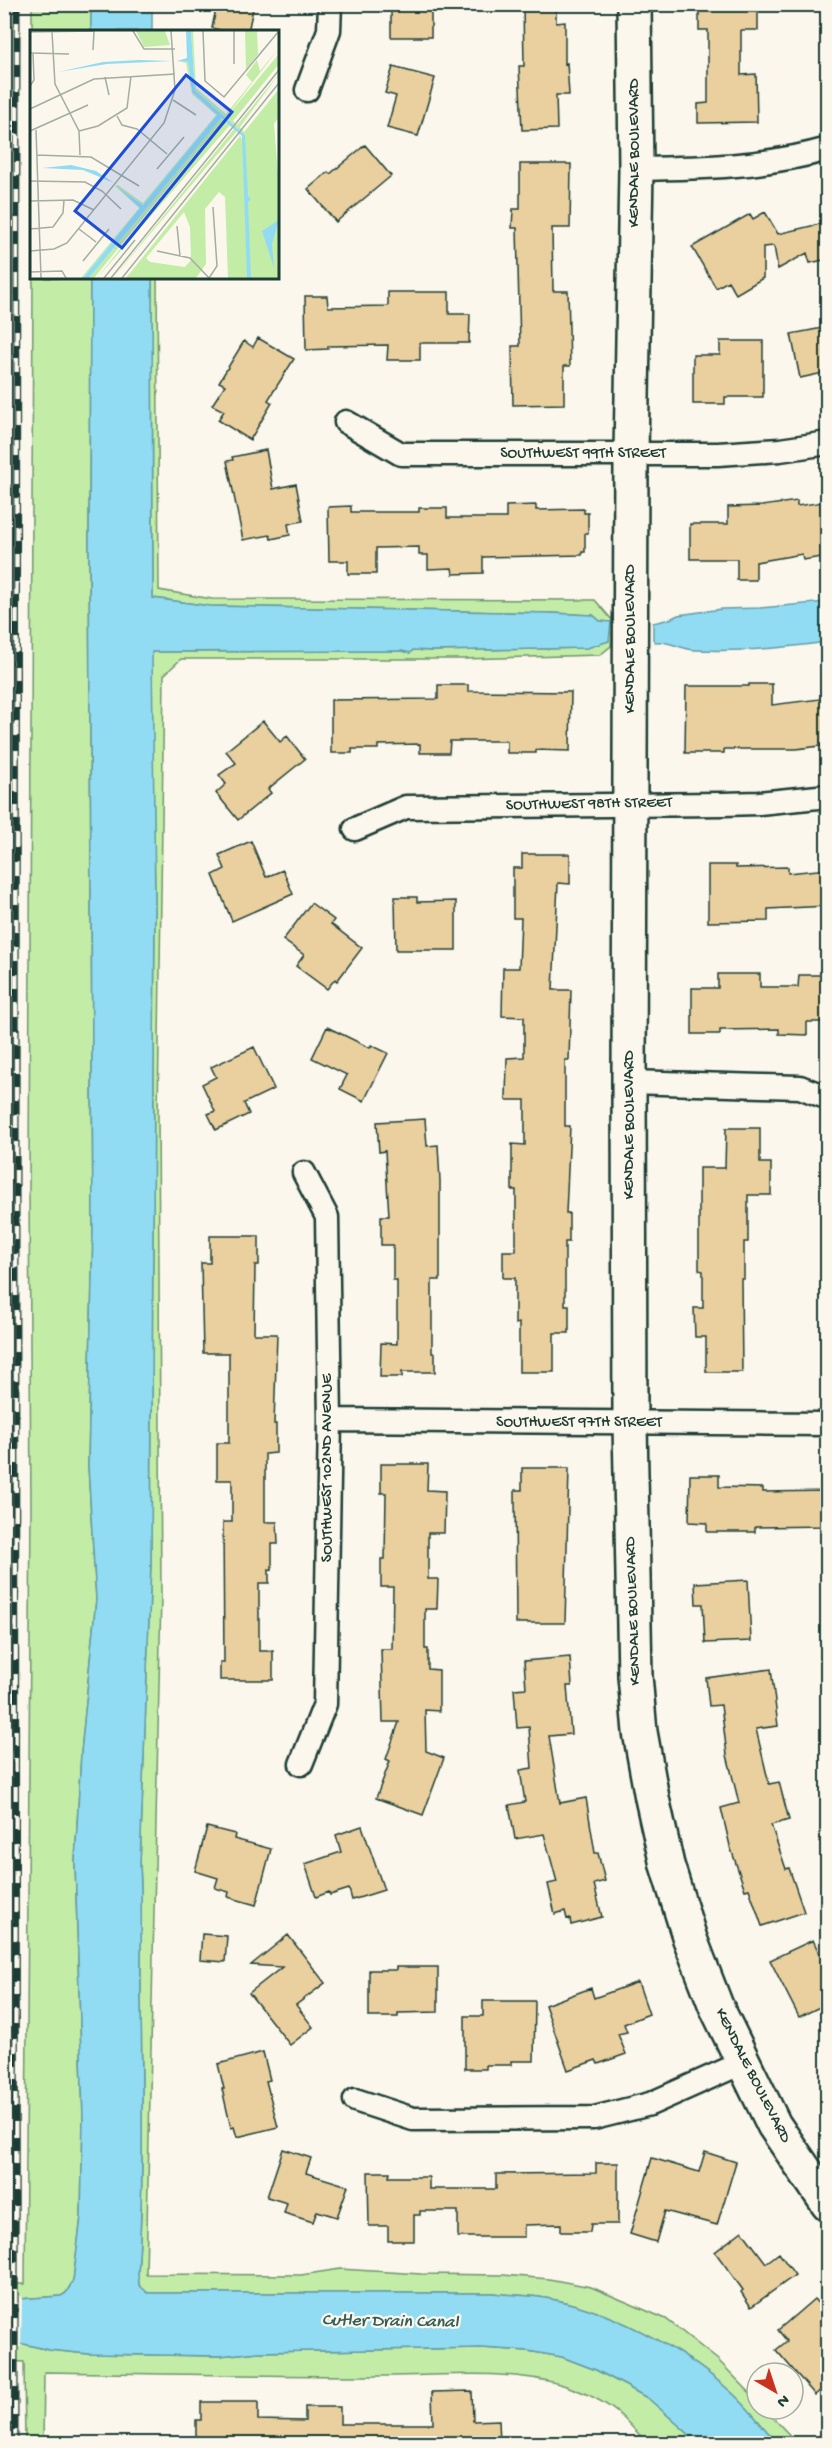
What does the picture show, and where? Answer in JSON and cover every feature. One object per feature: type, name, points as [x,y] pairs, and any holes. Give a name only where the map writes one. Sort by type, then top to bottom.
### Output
[{"type":"street","points":[[307,90],[329,30],[330,4]]},
{"type":"street","name":"KENDALE BOULEVARD","points":[[634,4],[636,169],[631,454],[629,1082],[630,1424],[635,1676],[645,1766],[667,1865],[690,1939],[716,2006],[774,2126],[828,2204]]},
{"type":"street","points":[[636,169],[724,167],[765,162],[828,149]]},
{"type":"street","name":"SOUTHWEST 99TH STREET","points":[[346,422],[402,454],[717,454],[780,450],[828,443]]},
{"type":"street","name":"SOUTHWEST 98TH STREET","points":[[355,829],[406,807],[759,803],[828,796]]},
{"type":"street","points":[[629,1082],[800,1087],[828,1098]]},
{"type":"street","name":"SOUTHWEST 102ND AVENUE","points":[[301,1764],[326,1704],[330,1420],[327,1217],[304,1173]]},
{"type":"street","name":"SOUTHWEST 97TH STREET","points":[[330,1420],[828,1424]]},
{"type":"street","points":[[355,2100],[414,2119],[594,2118],[650,2104],[742,2063]]},
{"type":"green space","points":[[32,5],[91,5],[91,30],[32,30]]},
{"type":"green space","points":[[33,279],[90,279],[89,547],[93,1228],[88,1466],[96,1599],[81,1753],[75,1862],[83,2118],[81,2217],[73,2281],[66,2293],[61,2296],[5,2300],[4,2133],[7,2284],[25,2284],[31,1508],[29,1182]]},
{"type":"green space","points":[[152,279],[157,279],[159,590],[212,599],[595,600],[613,621],[611,646],[600,655],[462,659],[181,659],[164,675],[158,1115],[161,1595],[146,2274],[301,2275],[340,2269],[421,2274],[503,2275],[549,2279],[591,2287],[666,2319],[718,2360],[745,2388],[745,2406],[731,2392],[689,2360],[641,2331],[590,2309],[539,2297],[493,2293],[147,2293],[139,2286],[142,2138],[140,1865],[151,1562],[155,901],[151,652],[402,651],[410,653],[413,650],[586,648],[609,641],[611,623],[600,621],[593,615],[551,613],[210,606],[153,598]]},
{"type":"green space","points":[[5,2344],[24,2344],[49,2350],[89,2354],[219,2356],[258,2352],[481,2348],[528,2351],[562,2357],[596,2370],[628,2387],[649,2399],[699,2443],[648,2443],[619,2414],[592,2397],[563,2385],[517,2376],[44,2372],[43,2443],[25,2443],[24,2362],[5,2361]]},
{"type":"green space","points":[[758,2421],[776,2421],[797,2443],[777,2443]]},
{"type":"water","points":[[91,5],[152,5],[152,30],[91,30]]},
{"type":"water","name":"Cutler Drain Canal","points":[[90,279],[152,279],[153,598],[210,606],[593,615],[600,621],[611,622],[609,641],[587,648],[413,650],[410,653],[402,651],[152,652],[155,901],[151,1562],[140,1865],[142,2138],[139,2285],[148,2293],[493,2293],[539,2297],[564,2302],[590,2309],[641,2331],[689,2360],[745,2406],[745,2421],[758,2421],[777,2443],[699,2443],[649,2399],[628,2387],[596,2370],[562,2357],[528,2351],[481,2348],[258,2352],[219,2356],[89,2354],[49,2350],[24,2344],[5,2344],[5,2300],[61,2296],[66,2293],[73,2281],[81,2217],[83,2118],[75,1862],[81,1753],[96,1599],[88,1466],[93,1228],[89,547]]},
{"type":"water","points":[[827,602],[827,642],[762,649],[691,650],[665,642],[655,642],[653,639],[653,623],[678,615],[722,609]]},
{"type":"pier","points":[[8,2296],[22,2296],[21,2347],[9,2347]]},
{"type":"building","points":[[217,4],[254,4],[248,30],[212,28]]},
{"type":"building","points":[[391,4],[431,4],[431,37],[391,37]]},
{"type":"building","points":[[523,4],[556,4],[556,23],[565,22],[565,64],[567,63],[569,95],[556,95],[557,129],[522,130],[519,66],[524,66]]},
{"type":"building","points":[[758,4],[758,30],[741,30],[741,75],[756,74],[757,122],[698,123],[698,104],[708,103],[708,30],[699,30],[699,5]]},
{"type":"building","points":[[393,67],[435,78],[418,136],[387,128],[396,96],[385,93]]},
{"type":"building","points":[[365,145],[391,176],[336,222],[308,189]]},
{"type":"building","points":[[520,164],[571,164],[570,228],[552,228],[553,291],[568,291],[570,366],[564,366],[564,404],[513,405],[512,346],[520,346],[517,228],[512,228],[513,209],[520,209]]},
{"type":"building","points":[[765,212],[778,234],[828,222],[828,259],[810,263],[807,253],[778,269],[774,246],[763,247],[763,278],[736,294],[728,281],[716,288],[692,247],[750,214],[753,219]]},
{"type":"building","points":[[388,292],[449,292],[449,314],[470,314],[469,343],[420,343],[420,360],[387,360],[388,345],[328,346],[328,349],[306,350],[305,296],[327,296],[328,307],[388,306]]},
{"type":"building","points":[[828,327],[828,372],[800,378],[791,334]]},
{"type":"building","points":[[258,338],[294,359],[268,400],[272,403],[250,440],[218,420],[224,411],[212,405],[225,385],[219,382],[244,341],[253,347]]},
{"type":"building","points":[[720,341],[763,341],[763,397],[725,397],[725,404],[693,404],[693,355],[720,355]]},
{"type":"building","points":[[266,450],[273,489],[296,484],[303,521],[288,524],[290,535],[271,539],[270,535],[243,540],[227,461],[233,460],[232,457]]},
{"type":"building","points":[[797,501],[797,506],[823,502],[823,505],[828,505],[828,556],[803,560],[802,554],[756,562],[756,580],[737,580],[737,559],[690,559],[690,524],[728,524],[728,507],[762,506]]},
{"type":"building","points":[[536,505],[536,510],[584,509],[584,513],[588,513],[588,533],[585,533],[585,552],[582,552],[582,555],[483,557],[483,573],[453,574],[452,568],[428,569],[428,555],[419,555],[419,547],[376,548],[376,574],[348,574],[348,561],[329,561],[328,507],[351,506],[351,512],[419,512],[419,508],[447,508],[447,518],[506,518],[506,506]]},
{"type":"building","points":[[749,684],[772,684],[772,705],[828,698],[828,745],[796,749],[724,749],[724,753],[685,753],[686,686],[749,686]]},
{"type":"building","points":[[438,685],[468,685],[468,691],[571,692],[570,751],[536,750],[536,753],[507,753],[507,741],[450,741],[449,753],[420,753],[420,744],[378,745],[378,749],[352,749],[352,753],[331,753],[331,700],[438,699]]},
{"type":"building","points":[[263,721],[280,742],[287,736],[305,759],[268,789],[271,793],[238,820],[216,793],[226,784],[219,775],[236,763],[226,751]]},
{"type":"building","points":[[251,841],[266,877],[283,870],[293,894],[232,921],[213,875],[225,869],[219,855]]},
{"type":"building","points":[[522,854],[570,854],[570,884],[558,883],[553,990],[571,990],[569,1060],[565,1060],[565,1126],[570,1126],[566,1213],[569,1213],[569,1242],[565,1242],[565,1305],[569,1305],[569,1333],[554,1333],[554,1372],[519,1372],[519,1323],[515,1324],[515,1278],[503,1278],[503,1251],[516,1251],[516,1190],[512,1190],[512,1144],[525,1145],[525,1100],[506,1100],[507,1058],[524,1057],[524,1017],[502,1016],[503,968],[519,968],[521,918],[513,918],[513,868],[522,868]]},
{"type":"building","points":[[708,865],[736,865],[736,868],[788,867],[788,873],[828,869],[828,906],[768,909],[768,921],[708,922]]},
{"type":"building","points":[[395,897],[417,897],[417,902],[456,901],[456,950],[396,950]]},
{"type":"building","points":[[311,903],[334,920],[331,924],[362,948],[337,981],[335,979],[327,989],[296,966],[304,955],[283,940]]},
{"type":"building","points":[[718,974],[760,974],[760,987],[798,987],[799,975],[828,975],[828,1022],[807,1022],[807,1035],[779,1034],[779,1029],[720,1030],[720,1034],[692,1034],[692,988],[718,988]]},
{"type":"building","points":[[327,1027],[370,1048],[371,1045],[388,1053],[364,1101],[340,1089],[347,1075],[312,1058]]},
{"type":"building","points":[[254,1047],[274,1089],[244,1103],[249,1114],[216,1130],[208,1114],[215,1111],[202,1084],[216,1077],[211,1067]]},
{"type":"building","points":[[425,1119],[427,1146],[438,1145],[440,1181],[440,1280],[432,1280],[432,1353],[435,1353],[435,1372],[402,1372],[402,1377],[380,1377],[381,1343],[397,1344],[397,1280],[393,1280],[393,1245],[381,1245],[381,1216],[389,1216],[385,1151],[379,1152],[377,1122]]},
{"type":"building","points":[[726,1128],[760,1128],[760,1163],[771,1163],[771,1195],[748,1195],[748,1242],[744,1242],[744,1279],[741,1279],[742,1372],[706,1372],[706,1337],[695,1337],[694,1308],[703,1308],[703,1271],[699,1270],[699,1168],[725,1168]]},
{"type":"building","points":[[210,1236],[259,1236],[259,1265],[255,1265],[254,1334],[277,1334],[274,1424],[276,1424],[276,1453],[265,1454],[265,1522],[277,1522],[278,1544],[272,1544],[272,1570],[269,1569],[269,1583],[259,1583],[259,1651],[273,1651],[273,1680],[220,1680],[220,1662],[224,1662],[223,1522],[232,1522],[232,1480],[217,1480],[217,1443],[229,1443],[229,1353],[203,1353],[201,1263],[210,1263]]},
{"type":"building","points":[[381,1464],[428,1464],[427,1490],[445,1491],[444,1533],[428,1533],[428,1579],[438,1579],[437,1609],[425,1609],[425,1649],[428,1649],[428,1669],[439,1670],[439,1711],[425,1710],[426,1751],[444,1758],[423,1815],[376,1798],[390,1761],[386,1759],[399,1722],[383,1722],[381,1649],[392,1649],[393,1587],[381,1587],[381,1559],[385,1559],[386,1493],[381,1493]]},
{"type":"building","points":[[522,1468],[569,1468],[565,1623],[516,1623],[515,1490],[522,1490]]},
{"type":"building","points":[[690,1475],[719,1475],[719,1487],[763,1488],[763,1492],[828,1491],[828,1526],[755,1527],[755,1532],[707,1532],[707,1523],[689,1522]]},
{"type":"building","points":[[748,1580],[751,1641],[705,1643],[703,1604],[696,1604],[695,1583]]},
{"type":"building","points":[[570,1657],[572,1686],[567,1686],[571,1734],[549,1736],[560,1803],[586,1798],[595,1853],[598,1853],[605,1881],[594,1884],[602,1917],[571,1925],[570,1918],[567,1919],[565,1911],[555,1914],[548,1884],[557,1882],[544,1834],[515,1839],[509,1805],[525,1802],[520,1770],[532,1768],[529,1727],[517,1728],[514,1689],[526,1688],[524,1661]]},
{"type":"building","points":[[771,1669],[778,1726],[756,1729],[769,1784],[779,1782],[789,1820],[771,1825],[804,1912],[762,1926],[749,1889],[745,1890],[730,1846],[721,1808],[739,1803],[727,1755],[721,1705],[709,1706],[706,1678]]},
{"type":"building","points":[[362,1826],[384,1890],[352,1900],[349,1889],[316,1897],[305,1864],[341,1852],[336,1835]]},
{"type":"building","points":[[207,1827],[235,1834],[234,1839],[271,1849],[256,1905],[228,1897],[229,1892],[215,1888],[218,1878],[195,1871]]},
{"type":"building","points":[[202,1934],[227,1936],[225,1962],[200,1960]]},
{"type":"building","points":[[288,1935],[325,1983],[296,2005],[313,2027],[290,2045],[249,1993],[282,1967],[251,1965]]},
{"type":"building","points":[[813,1940],[828,1972],[828,2003],[799,2017],[770,1960]]},
{"type":"building","points":[[396,1967],[438,1967],[438,2012],[398,2013],[398,2017],[369,2017],[369,1970],[396,1970]]},
{"type":"building","points":[[638,1982],[649,2014],[624,2024],[627,2032],[618,2034],[626,2054],[598,2064],[596,2060],[568,2070],[545,2005],[591,1988],[594,1998]]},
{"type":"building","points":[[483,2001],[535,2001],[534,2061],[511,2061],[511,2065],[486,2065],[486,2069],[465,2069],[465,2016],[483,2016]]},
{"type":"building","points":[[263,2052],[270,2080],[266,2081],[278,2127],[237,2137],[234,2127],[231,2128],[218,2064]]},
{"type":"building","points":[[283,2149],[311,2158],[306,2173],[348,2186],[337,2217],[317,2211],[313,2222],[284,2213],[287,2203],[267,2197]]},
{"type":"building","points":[[705,2152],[736,2162],[717,2225],[665,2211],[656,2242],[630,2234],[652,2158],[699,2172]]},
{"type":"building","points":[[596,2163],[618,2163],[618,2224],[591,2224],[590,2232],[561,2232],[561,2224],[524,2225],[524,2237],[458,2237],[458,2211],[420,2211],[420,2215],[414,2215],[414,2241],[388,2241],[388,2226],[369,2226],[368,2172],[390,2172],[389,2177],[429,2177],[429,2189],[496,2189],[496,2174],[596,2173]]},
{"type":"building","points":[[742,2231],[766,2263],[779,2253],[795,2275],[751,2307],[741,2292],[743,2290],[715,2252]]},
{"type":"building","points":[[814,2299],[828,2314],[828,2384],[815,2395],[805,2383],[805,2361],[786,2361],[776,2350],[787,2341],[778,2330]]},
{"type":"building","points":[[472,2391],[473,2421],[499,2420],[500,2444],[196,2444],[196,2420],[201,2420],[201,2402],[258,2402],[258,2420],[305,2421],[305,2407],[340,2407],[340,2424],[433,2424],[432,2392]]},
{"type":"railway","points":[[15,2444],[17,4]]}]
